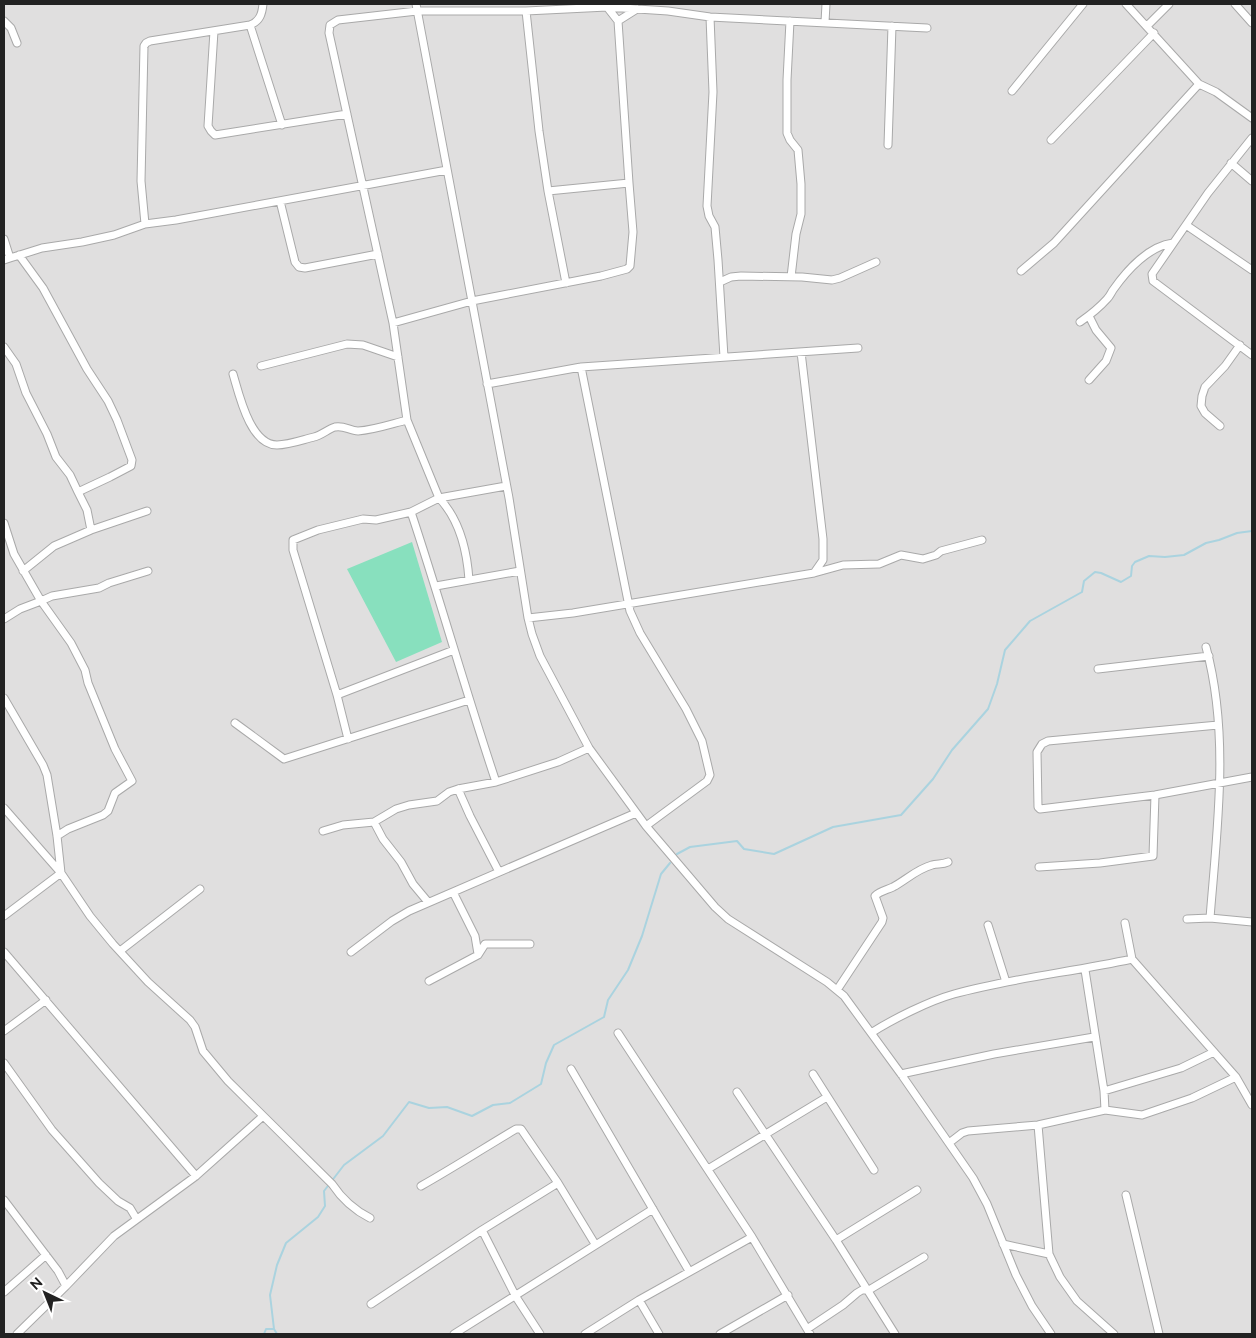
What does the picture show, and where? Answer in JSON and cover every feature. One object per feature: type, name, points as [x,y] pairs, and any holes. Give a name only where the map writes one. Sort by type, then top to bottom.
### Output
[{"type":"street","points":[[145,224],[141,181],[144,46],[146,42],[250,25],[256,22],[262,13],[262,4]]},
{"type":"street","points":[[825,22],[826,4]]},
{"type":"street","points":[[1012,90],[1083,4]]},
{"type":"street","points":[[1126,4],[1199,84],[1216,92],[1252,118]]},
{"type":"street","points":[[1147,26],[1169,4]]},
{"type":"street","points":[[1235,4],[1250,15],[1252,24]]},
{"type":"street","points":[[469,580],[468,564],[459,528],[448,507],[438,498],[407,420],[392,323],[329,33],[330,25],[338,20],[417,7],[515,8],[526,11],[588,5],[636,9],[668,8],[710,17],[926,28]]},
{"type":"street","points":[[417,7],[506,486],[528,618],[540,656],[589,748],[646,826],[710,901],[728,919],[844,996],[973,1178],[987,1204],[1016,1275],[1032,1306],[1051,1334]]},
{"type":"street","points":[[392,323],[472,301],[566,283],[627,269],[630,266],[633,232],[618,21],[607,7]]},
{"type":"street","points":[[618,21],[636,9]]},
{"type":"street","points":[[526,11],[539,130],[548,191],[566,283]]},
{"type":"street","points":[[710,17],[713,92],[707,206],[714,227],[720,282],[724,357]]},
{"type":"street","points":[[4,20],[11,28],[17,43]]},
{"type":"street","points":[[790,22],[787,133],[798,150],[801,184],[800,214],[791,277]]},
{"type":"street","points":[[250,25],[282,124]]},
{"type":"street","points":[[888,145],[892,26]]},
{"type":"street","points":[[214,32],[208,126],[215,135],[347,114]]},
{"type":"street","points":[[1051,140],[1154,33]]},
{"type":"street","points":[[1021,271],[1054,243],[1199,84]]},
{"type":"street","points":[[1252,138],[1231,163],[1152,274],[1153,281],[1252,354]]},
{"type":"street","points":[[1231,163],[1252,181]]},
{"type":"street","points":[[4,239],[7,259],[42,248],[114,235],[145,224],[176,220],[447,170]]},
{"type":"street","points":[[548,191],[629,183]]},
{"type":"street","points":[[280,201],[295,262],[299,267],[305,268],[378,254]]},
{"type":"street","points":[[1186,225],[1252,270]]},
{"type":"street","points":[[1080,322],[1109,298],[1113,290],[1139,261],[1152,250],[1173,243]]},
{"type":"street","points":[[19,255],[43,288],[87,369],[108,401],[132,460],[131,466],[78,492]]},
{"type":"street","points":[[720,282],[730,277],[741,276],[832,280],[876,262]]},
{"type":"street","points":[[1088,380],[1106,361],[1111,352],[1110,345],[1096,330],[1089,316]]},
{"type":"street","points":[[261,366],[346,344],[363,345],[398,357]]},
{"type":"street","points":[[1220,426],[1204,413],[1201,406],[1202,396],[1205,387],[1225,366],[1240,345]]},
{"type":"street","points":[[4,346],[16,364],[26,393],[47,434],[56,457],[70,475],[86,510],[91,530]]},
{"type":"street","points":[[487,384],[581,366],[858,348]]},
{"type":"street","points":[[801,352],[823,538],[823,560],[814,573]]},
{"type":"street","points":[[581,366],[629,604],[640,633],[686,709],[702,741],[710,775],[707,781],[646,826]]},
{"type":"street","points":[[233,374],[240,400],[252,426],[260,439],[271,444],[295,442],[317,436],[336,427],[358,431],[407,420]]},
{"type":"street","points":[[348,739],[337,695],[292,550],[293,540],[318,530],[362,519],[376,520],[410,512],[438,498],[506,486]]},
{"type":"street","points":[[23,571],[54,546],[91,530],[147,512]]},
{"type":"street","points":[[410,512],[436,586],[469,700],[496,782]]},
{"type":"street","points":[[4,524],[14,554],[23,571],[41,601],[71,643],[81,663],[115,749],[132,781],[115,793],[108,811],[103,815],[68,829],[57,836]]},
{"type":"street","points":[[528,618],[573,613],[814,573],[843,565],[879,564],[901,555],[923,559],[936,556],[941,551],[982,540]]},
{"type":"street","points":[[823,560],[831,568]]},
{"type":"street","points":[[4,619],[20,609],[52,596],[99,588],[148,571]]},
{"type":"street","points":[[436,586],[520,571]]},
{"type":"street","points":[[1206,647],[1209,656],[1218,725],[1220,782],[1210,918]]},
{"type":"street","points":[[337,695],[454,650]]},
{"type":"street","points":[[1098,669],[1209,656]]},
{"type":"street","points":[[4,698],[47,775],[57,836],[60,874]]},
{"type":"street","points":[[235,723],[284,759],[469,700]]},
{"type":"street","points":[[1218,725],[1048,741],[1042,744],[1037,752],[1038,807],[1040,809],[1155,795],[1252,777]]},
{"type":"street","points":[[323,830],[374,822],[396,809],[437,801],[449,792],[496,782],[558,762],[589,748]]},
{"type":"street","points":[[458,789],[499,872]]},
{"type":"street","points":[[1039,868],[1153,856],[1155,795]]},
{"type":"street","points":[[5,812],[60,874],[90,916],[120,951],[148,982],[196,1027],[203,1050],[228,1082],[332,1184],[339,1195],[351,1207],[370,1218]]},
{"type":"street","points":[[351,952],[400,915],[636,813]]},
{"type":"street","points":[[374,822],[383,839],[401,862],[413,884],[428,902]]},
{"type":"street","points":[[837,990],[882,922],[883,918],[875,896],[934,864],[942,865],[948,862]]},
{"type":"street","points":[[4,916],[60,874]]},
{"type":"street","points":[[120,951],[200,889]]},
{"type":"street","points":[[454,892],[475,936],[478,955]]},
{"type":"street","points":[[1187,919],[1210,918],[1252,922]]},
{"type":"street","points":[[1125,922],[1132,959],[1236,1077],[1252,1105]]},
{"type":"street","points":[[988,926],[1006,982]]},
{"type":"street","points":[[429,981],[478,955],[486,944],[530,944]]},
{"type":"street","points":[[4,952],[196,1176]]},
{"type":"street","points":[[871,1032],[892,1020],[947,996],[1006,982],[1085,970],[1132,959]]},
{"type":"street","points":[[1085,970],[1106,1110]]},
{"type":"street","points":[[4,1031],[46,1000]]},
{"type":"street","points":[[618,1033],[752,1237],[809,1332],[857,1293],[862,1290],[868,1290],[924,1257]]},
{"type":"street","points":[[901,1074],[994,1054],[1094,1037]]},
{"type":"street","points":[[1104,1091],[1181,1068],[1214,1052]]},
{"type":"street","points":[[4,1063],[52,1130],[99,1183],[118,1201],[130,1208],[136,1218]]},
{"type":"street","points":[[571,1069],[689,1271]]},
{"type":"street","points":[[813,1074],[874,1170]]},
{"type":"street","points":[[948,1143],[968,1131],[1038,1125],[1106,1110],[1142,1115],[1192,1098],[1236,1077]]},
{"type":"street","points":[[737,1092],[836,1240],[895,1334]]},
{"type":"street","points":[[708,1169],[827,1097]]},
{"type":"street","points":[[17,1334],[114,1236],[136,1218],[196,1176],[262,1117]]},
{"type":"street","points":[[1038,1125],[1049,1254],[1064,1283],[1077,1301],[1114,1334]]},
{"type":"street","points":[[421,1186],[460,1165],[485,1147],[518,1129],[522,1131],[558,1183],[595,1244]]},
{"type":"street","points":[[371,1304],[482,1230],[558,1183]]},
{"type":"street","points":[[836,1240],[917,1190]]},
{"type":"street","points":[[1126,1195],[1159,1334]]},
{"type":"street","points":[[4,1200],[46,1255],[66,1286]]},
{"type":"street","points":[[454,1334],[516,1297],[595,1244],[653,1209]]},
{"type":"street","points":[[482,1230],[516,1297],[540,1334]]},
{"type":"street","points":[[585,1334],[639,1300],[752,1237]]},
{"type":"street","points":[[1003,1244],[1049,1254]]},
{"type":"street","points":[[4,1292],[46,1255]]},
{"type":"street","points":[[720,1334],[788,1295]]},
{"type":"street","points":[[639,1300],[659,1334]]},
{"type":"shaded area","points":[[4,4],[1252,4],[1252,1334],[4,1334]]},
{"type":"green space","points":[[412,542],[442,642],[396,662],[347,569]]},
{"type":"waterway","points":[[677,854],[690,847],[737,841],[744,849],[774,854],[833,827],[901,815],[933,779],[952,750],[988,709],[997,684],[1005,650],[1030,621],[1082,592],[1084,581],[1095,572],[1121,582],[1131,576],[1132,566],[1135,562],[1149,556],[1184,555],[1206,543],[1237,533],[1252,531]]},
{"type":"waterway","points":[[274,1329],[270,1295],[277,1265],[286,1243],[318,1217],[325,1206],[324,1191],[344,1165],[383,1136],[409,1102],[429,1108],[447,1107],[472,1116],[493,1105],[510,1103],[541,1084],[546,1063],[554,1045],[604,1017],[608,1000],[628,970],[642,936],[661,874],[670,863]]},
{"type":"waterway","points":[[264,1334],[266,1329],[274,1329],[277,1334]]}]
